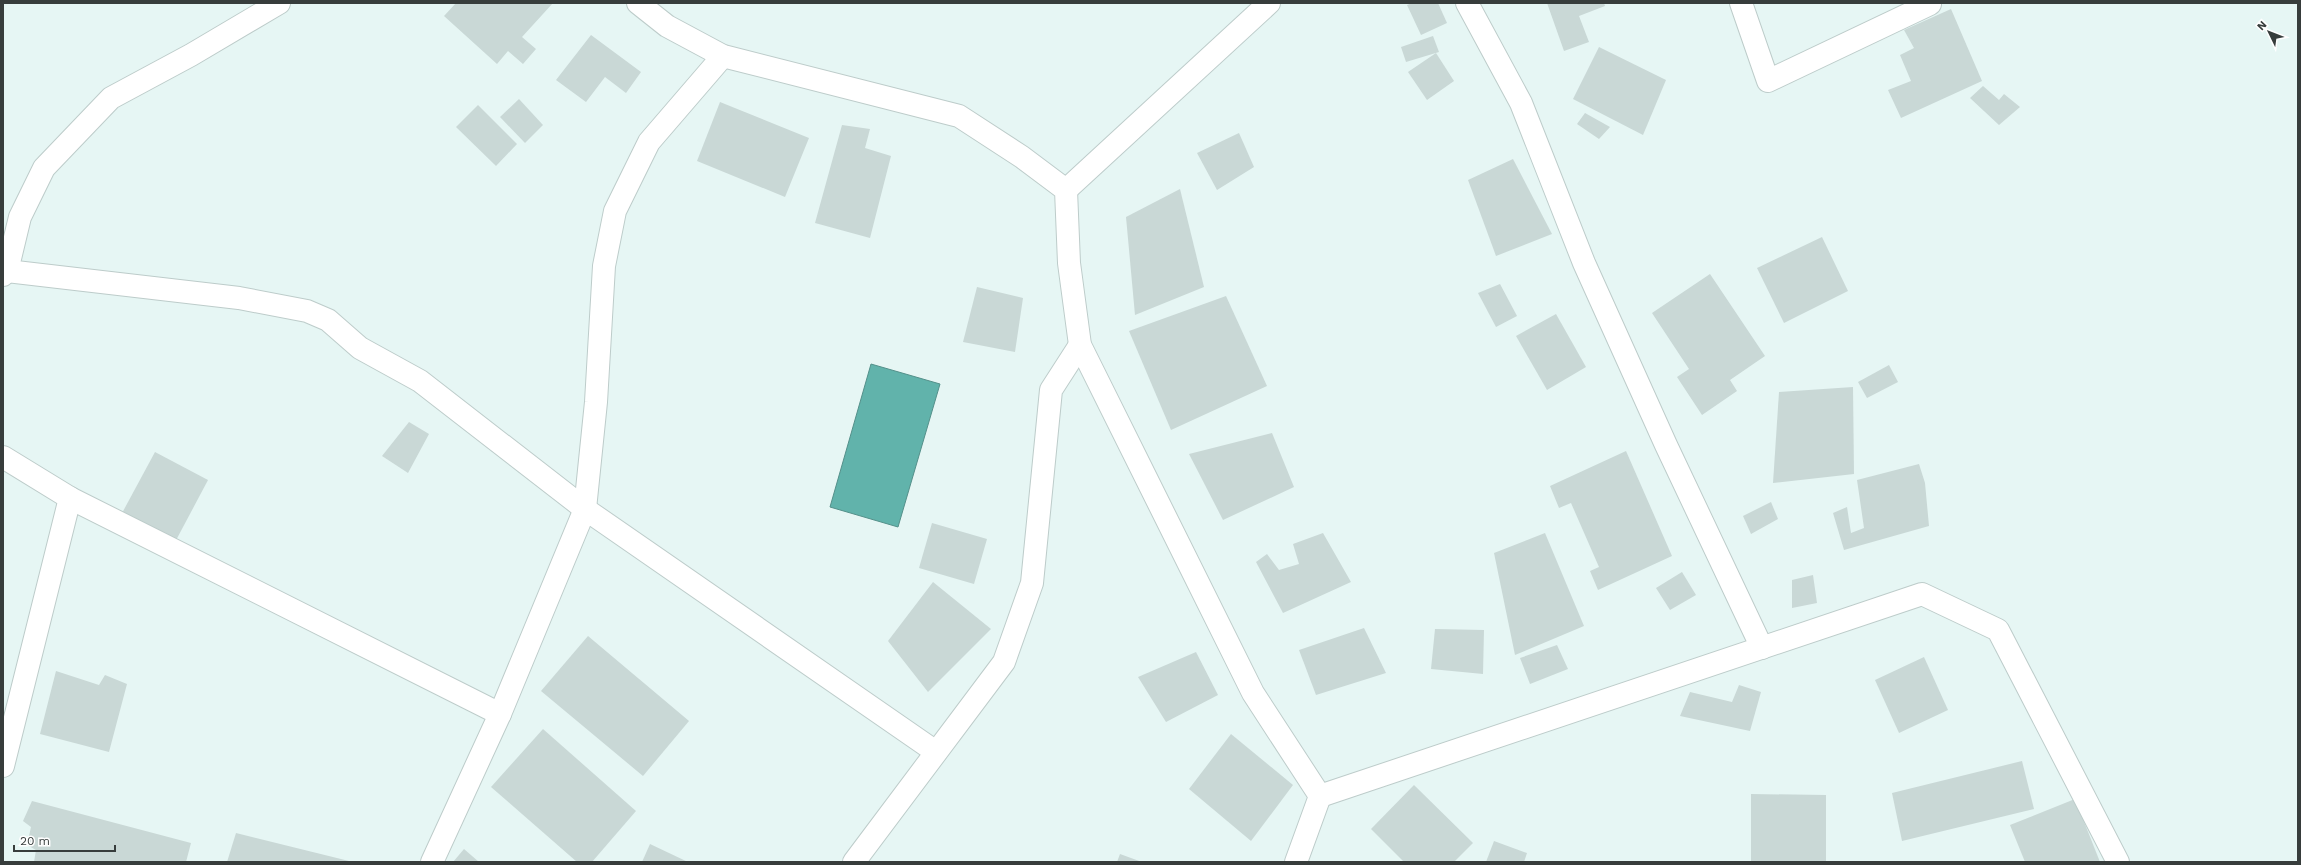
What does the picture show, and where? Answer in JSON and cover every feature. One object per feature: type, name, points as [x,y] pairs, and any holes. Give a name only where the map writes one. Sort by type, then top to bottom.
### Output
[{"type":"street","points":[[279,3],[191,55],[111,98],[44,168],[20,217],[5,273],[239,298],[307,311],[328,320],[360,348],[420,381],[585,509],[936,752]]},
{"type":"street","points":[[638,3],[667,26],[723,56],[958,116],[1022,156],[1066,190]]},
{"type":"street","points":[[1269,3],[1066,190],[1069,263],[1080,345],[1254,693],[1320,796]]},
{"type":"street","points":[[1467,3],[1521,103],[1584,263],[1666,445],[1762,648]]},
{"type":"street","points":[[1741,3],[1768,81],[1930,4]]},
{"type":"street","points":[[432,862],[500,714],[585,509],[596,402],[604,266],[615,211],[649,142],[723,56]]},
{"type":"street","points":[[854,862],[1004,662],[1032,583],[1052,390],[1080,345]]},
{"type":"street","points":[[3,457],[70,498],[500,714]]},
{"type":"street","points":[[3,766],[70,498]]},
{"type":"street","points":[[1320,796],[1922,594],[1998,630],[2118,862]]},
{"type":"street","points":[[1296,862],[1320,796]]},
{"type":"water","points":[[871,364],[940,384],[898,527],[830,507]]},
{"type":"building","points":[[456,3],[553,3],[522,37],[536,49],[523,64],[508,51],[497,64],[444,16]]},
{"type":"building","points":[[1412,3],[1438,3],[1447,23],[1421,35],[1407,5]]},
{"type":"building","points":[[1547,3],[1604,3],[1605,6],[1579,16],[1589,42],[1564,51]]},
{"type":"building","points":[[1951,9],[1982,81],[1901,118],[1888,90],[1911,81],[1900,55],[1914,48],[1904,30]]},
{"type":"building","points":[[591,35],[641,72],[626,93],[605,77],[586,102],[556,80]]},
{"type":"building","points":[[1433,36],[1439,52],[1406,62],[1401,47]]},
{"type":"building","points":[[1599,47],[1666,80],[1643,135],[1573,99]]},
{"type":"building","points":[[1436,53],[1454,81],[1427,100],[1408,72]]},
{"type":"building","points":[[1983,86],[1999,100],[2004,94],[2020,107],[1999,125],[1970,98]]},
{"type":"building","points":[[519,99],[543,125],[525,143],[500,117]]},
{"type":"building","points":[[720,102],[809,138],[785,197],[697,161]]},
{"type":"building","points":[[478,105],[517,144],[496,166],[456,127]]},
{"type":"building","points":[[1585,113],[1610,127],[1599,139],[1577,124]]},
{"type":"building","points":[[842,125],[870,129],[865,148],[891,156],[870,238],[815,223]]},
{"type":"building","points":[[1239,133],[1254,167],[1217,190],[1197,153]]},
{"type":"building","points":[[1513,159],[1552,234],[1496,256],[1468,180]]},
{"type":"building","points":[[1180,189],[1204,287],[1135,315],[1126,217]]},
{"type":"building","points":[[1822,237],[1848,291],[1784,323],[1757,268]]},
{"type":"building","points":[[1710,274],[1765,356],[1730,380],[1737,391],[1702,415],[1677,377],[1689,369],[1652,313]]},
{"type":"building","points":[[1500,284],[1517,316],[1496,327],[1478,293]]},
{"type":"building","points":[[977,287],[1023,298],[1015,352],[963,342]]},
{"type":"building","points":[[1226,296],[1267,386],[1171,430],[1129,331]]},
{"type":"building","points":[[1556,314],[1586,367],[1547,390],[1516,336]]},
{"type":"building","points":[[1889,365],[1898,382],[1867,398],[1858,382]]},
{"type":"building","points":[[1853,387],[1854,474],[1773,483],[1779,392]]},
{"type":"building","points":[[409,422],[429,434],[408,473],[382,456]]},
{"type":"building","points":[[1272,433],[1294,487],[1223,520],[1189,454]]},
{"type":"building","points":[[1626,451],[1672,556],[1598,590],[1590,571],[1599,567],[1571,503],[1559,508],[1550,486]]},
{"type":"building","points":[[155,452],[208,480],[174,544],[121,515]]},
{"type":"building","points":[[1919,464],[1925,483],[1929,526],[1844,550],[1833,513],[1847,507],[1851,533],[1864,528],[1857,480]]},
{"type":"building","points":[[1771,502],[1778,519],[1751,534],[1743,516]]},
{"type":"building","points":[[932,523],[987,539],[974,584],[919,568]]},
{"type":"building","points":[[1323,533],[1351,582],[1283,613],[1256,562],[1267,554],[1279,570],[1299,564],[1293,544]]},
{"type":"building","points":[[1545,533],[1584,626],[1515,655],[1494,553]]},
{"type":"building","points":[[1682,572],[1696,595],[1670,610],[1656,588]]},
{"type":"building","points":[[1813,575],[1817,603],[1792,608],[1792,580]]},
{"type":"building","points":[[933,582],[991,629],[928,692],[888,641]]},
{"type":"building","points":[[1364,628],[1386,673],[1316,695],[1299,650]]},
{"type":"building","points":[[1435,629],[1484,630],[1483,674],[1431,669]]},
{"type":"building","points":[[588,636],[689,721],[643,776],[541,691]]},
{"type":"building","points":[[1557,645],[1568,669],[1530,684],[1520,658]]},
{"type":"building","points":[[1196,652],[1218,695],[1166,722],[1138,677]]},
{"type":"building","points":[[1924,657],[1948,710],[1899,733],[1875,680]]},
{"type":"building","points":[[56,671],[99,685],[105,675],[127,684],[109,752],[40,734]]},
{"type":"building","points":[[1739,685],[1761,692],[1750,731],[1680,716],[1690,692],[1732,702]]},
{"type":"building","points":[[543,729],[636,811],[592,862],[577,862],[491,787]]},
{"type":"building","points":[[1231,734],[1293,785],[1251,841],[1189,789]]},
{"type":"building","points":[[2022,761],[2034,809],[1902,841],[1892,793]]},
{"type":"building","points":[[1414,785],[1473,843],[1454,862],[1404,862],[1371,829]]},
{"type":"building","points":[[1751,794],[1826,795],[1826,862],[1751,862]]},
{"type":"building","points":[[2075,799],[2100,862],[2025,862],[2010,825]]},
{"type":"building","points":[[32,801],[191,843],[186,862],[34,862],[36,850],[27,845],[31,827],[23,821]]},
{"type":"building","points":[[236,833],[349,861],[349,862],[227,862]]},
{"type":"building","points":[[1494,841],[1527,853],[1524,862],[1486,862]]},
{"type":"building","points":[[650,844],[688,862],[642,862]]},
{"type":"building","points":[[464,849],[479,862],[453,862]]},
{"type":"building","points":[[1120,854],[1142,862],[1117,862]]}]
